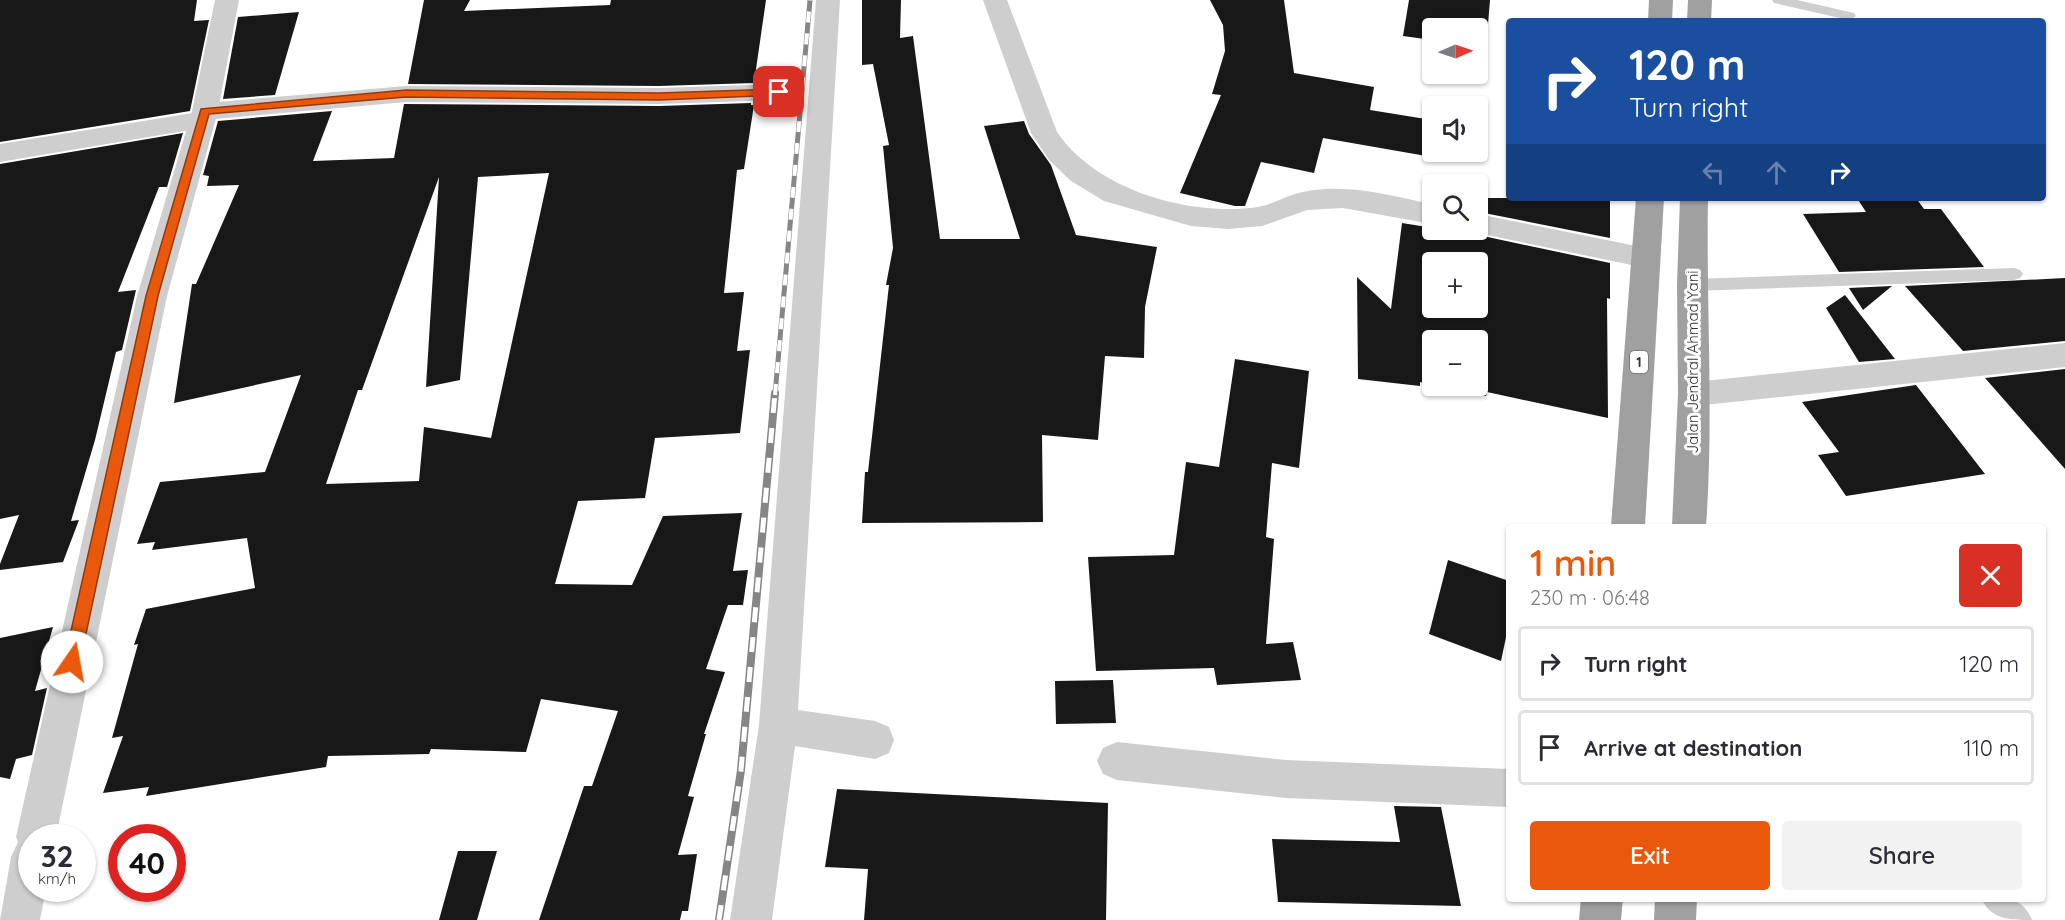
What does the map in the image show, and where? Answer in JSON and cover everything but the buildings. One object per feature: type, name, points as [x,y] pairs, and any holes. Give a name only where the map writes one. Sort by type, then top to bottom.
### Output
[{"type":"highway","points":[[1660,18],[1661,0]]},
{"type":"highway","points":[[1699,18],[1700,0]]},
{"type":"highway","name":"1","points":[[1628,524],[1650,201]]},
{"type":"highway","name":"Jalan Jendral Ahmad Yani","points":[[1689,524],[1694,394],[1692,285],[1694,201]]},
{"type":"highway","points":[[1600,920],[1602,902]]},
{"type":"highway","points":[[1675,920],[1676,902]]},
{"type":"street","points":[[39,824],[152,296],[204,116],[227,0]]},
{"type":"street","points":[[751,920],[778,725],[828,0]]},
{"type":"street","points":[[995,0],[1044,133],[1058,154],[1081,174],[1114,194],[1191,216],[1228,219],[1262,216],[1304,201],[1344,198],[1422,212]]},
{"type":"street","points":[[0,153],[204,116],[406,94],[659,96],[779,92]]},
{"type":"street","points":[[1488,226],[1646,258]]},
{"type":"street","points":[[1694,394],[2065,355]]},
{"type":"street","points":[[778,725],[875,740]]},
{"type":"street","points":[[1117,761],[1286,778],[1506,788]]},
{"type":"street","points":[[19,920],[23,902]]},
{"type":"lane","points":[[1779,0],[1849,16]]},
{"type":"lane","points":[[1692,285],[2014,274]]},
{"type":"lane","points":[[1998,902],[2020,920]]},
{"type":"railway","points":[[775,395],[810,0]]},
{"type":"railway","points":[[719,920],[741,770],[775,393]]},
{"type":"route","points":[[72,662],[152,296],[205,111],[336,98],[406,94],[659,96],[779,92]]}]
